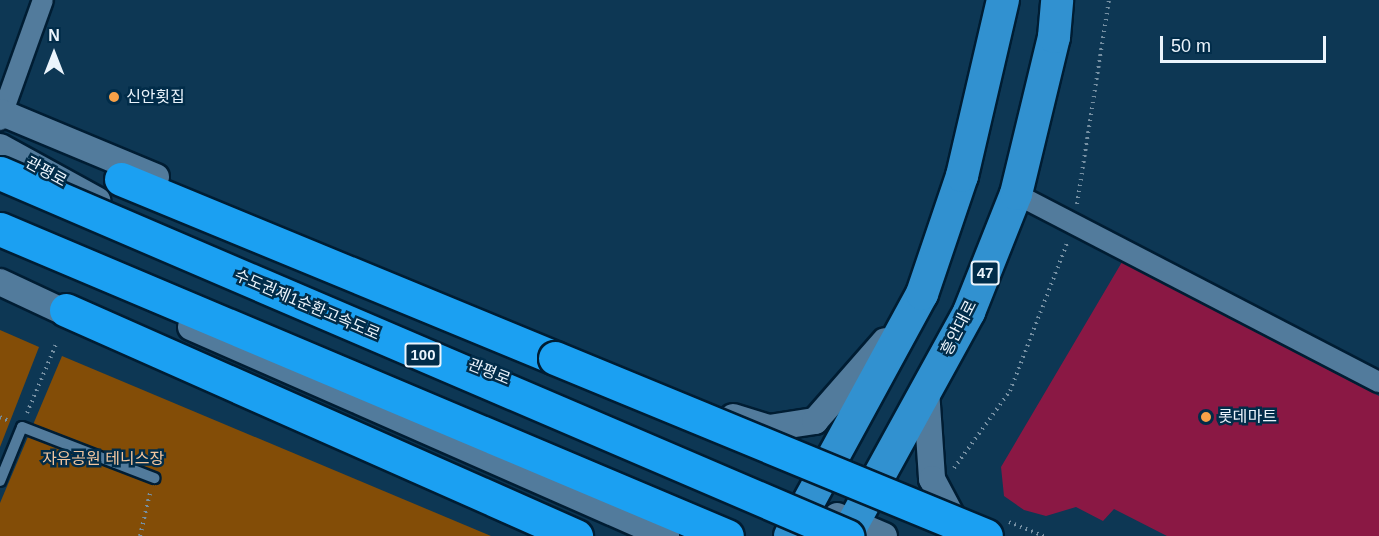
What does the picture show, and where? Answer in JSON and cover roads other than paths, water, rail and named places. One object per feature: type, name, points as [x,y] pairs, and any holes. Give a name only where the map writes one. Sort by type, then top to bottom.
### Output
[{"type":"highway","name":"수도권제1순환고속도로","points":[[0,173],[849,532]]},
{"type":"highway","points":[[121,179],[986,536]]},
{"type":"highway","points":[[0,229],[727,536]]},
{"type":"highway","points":[[66,310],[576,536]]},
{"type":"main road","points":[[790,536],[922,294],[962,176],[1003,0]]},
{"type":"main road","name":"흥안대로","points":[[849,532],[969,312],[1016,194],[1054,37],[1058,0]]},
{"type":"street","points":[[0,114],[19,78],[43,0]]},
{"type":"street","points":[[0,114],[121,179]]},
{"type":"street","points":[[0,114],[769,428],[815,421],[922,294]]},
{"type":"street","name":"관평로","points":[[0,147],[174,242],[807,504],[849,532],[884,536]]},
{"type":"street","points":[[1016,194],[1379,382]]},
{"type":"street","points":[[0,245],[666,536]]},
{"type":"street","points":[[0,282],[66,310],[141,357],[559,536]]},
{"type":"street","points":[[926,390],[936,493],[963,536]]},
{"type":"lane","points":[[0,481],[22,427],[154,478]]},
{"type":"place","name":"신안횟집","points":[[114,97]]},
{"type":"place","name":"롯데마트","points":[[1206,417]]},
{"type":"park label","name":"자유공원 테니스장","points":[[103,459]]}]
